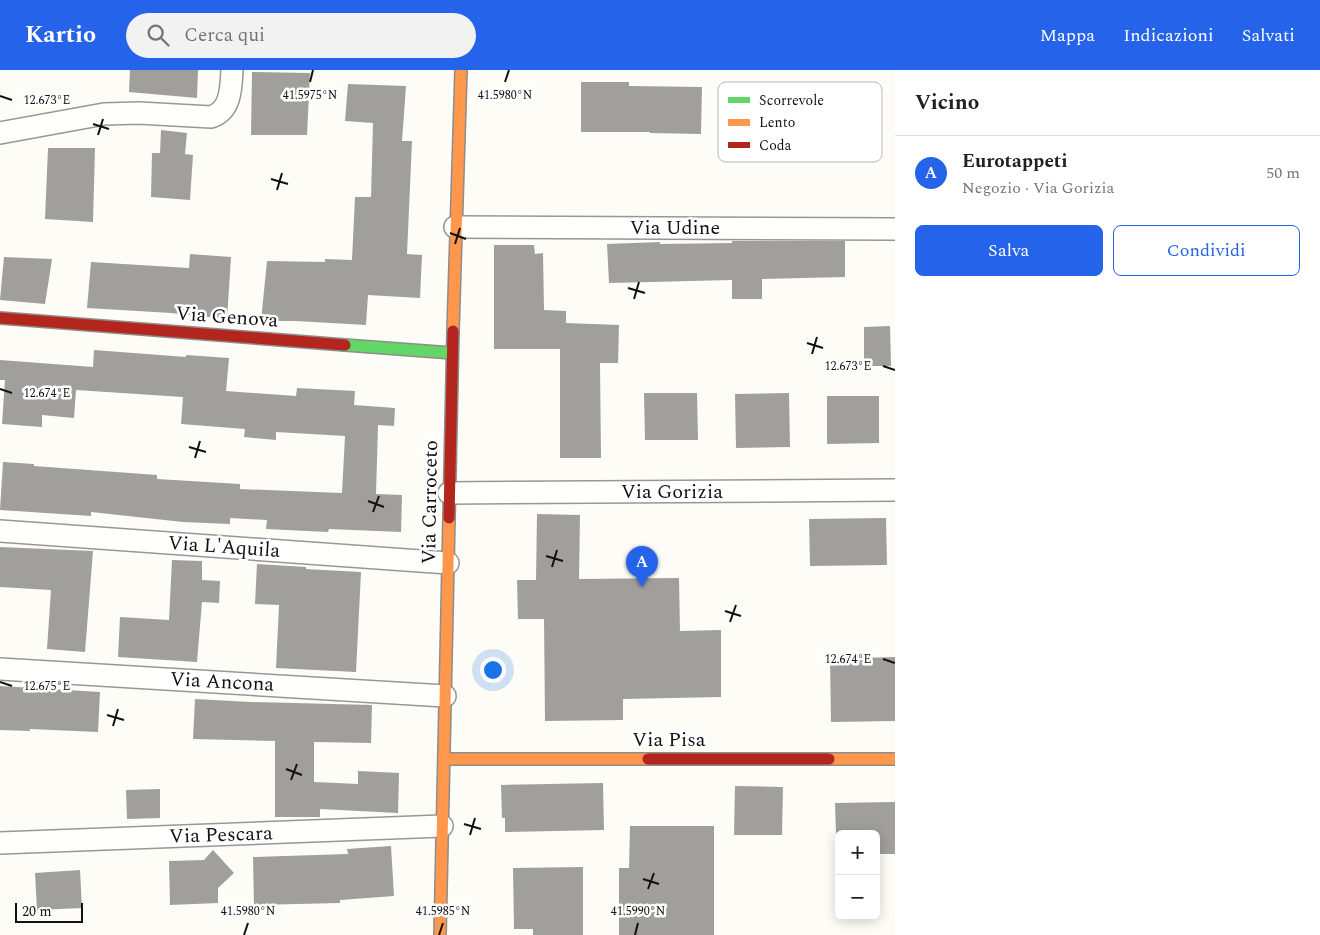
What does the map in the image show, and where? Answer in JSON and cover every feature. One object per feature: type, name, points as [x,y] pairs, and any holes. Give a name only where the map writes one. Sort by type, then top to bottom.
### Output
[{"type":"street","points":[[0,133],[104,114],[139,112],[211,117],[219,113],[228,102],[232,70]]},
{"type":"street","name":"Via Carroceto","points":[[440,935],[455,227],[462,70]]},
{"type":"street","name":"Via Udine","points":[[455,227],[895,229]]},
{"type":"street","name":"Via Genova","points":[[0,318],[452,353]]},
{"type":"street","name":"Via Gorizia","points":[[449,493],[895,490]]},
{"type":"street","name":"Via L'Aquila","points":[[0,531],[448,563]]},
{"type":"street","name":"Via Ancona","points":[[0,669],[445,696]]},
{"type":"street","name":"Via Pisa","points":[[444,759],[895,759]]},
{"type":"street","name":"Via Pescara","points":[[0,843],[442,826]]},
{"type":"building","points":[[130,70],[198,70],[197,98],[129,92]]},
{"type":"building","points":[[252,72],[310,73],[307,135],[251,135]]},
{"type":"building","points":[[581,82],[629,82],[629,86],[702,87],[701,134],[581,132]]},
{"type":"building","points":[[348,84],[406,86],[402,141],[412,141],[407,254],[422,255],[420,298],[368,295],[366,325],[261,321],[267,261],[325,262],[325,259],[352,260],[355,197],[371,197],[373,123],[345,121]]},
{"type":"building","points":[[161,130],[187,133],[185,154],[193,155],[190,200],[151,197],[152,153],[160,153]]},
{"type":"building","points":[[48,148],[95,148],[93,222],[45,219]]},
{"type":"building","points":[[732,241],[845,241],[845,277],[762,279],[762,299],[732,299],[732,280],[609,283],[607,244],[660,242],[660,244],[732,243]]},
{"type":"building","points":[[494,245],[534,245],[535,254],[543,253],[544,310],[566,311],[566,323],[619,325],[618,363],[600,363],[601,458],[560,458],[560,349],[494,349]]},
{"type":"building","points":[[190,254],[231,257],[227,319],[171,313],[87,308],[91,262],[189,268]]},
{"type":"building","points":[[4,257],[52,259],[45,304],[0,300]]},
{"type":"building","points":[[890,326],[891,366],[864,366],[864,327]]},
{"type":"building","points":[[94,350],[186,357],[186,355],[229,358],[226,391],[296,396],[297,388],[355,391],[354,405],[395,408],[394,426],[378,425],[376,494],[402,495],[401,532],[329,529],[328,532],[266,529],[267,520],[230,518],[230,524],[183,522],[91,512],[91,516],[0,510],[3,462],[157,475],[157,479],[240,484],[240,489],[342,493],[345,436],[276,432],[276,440],[244,437],[245,429],[181,424],[183,397],[76,390],[74,418],[42,415],[42,427],[2,424],[5,380],[0,380],[0,360],[93,367]]},
{"type":"building","points":[[644,393],[697,393],[698,440],[645,440]]},
{"type":"building","points":[[789,393],[790,447],[736,448],[735,394]]},
{"type":"building","points":[[827,396],[879,396],[879,443],[827,444]]},
{"type":"building","points":[[537,514],[580,515],[579,579],[679,578],[680,631],[721,630],[721,697],[623,699],[623,720],[545,721],[544,619],[518,619],[517,580],[536,580]]},
{"type":"building","points":[[886,518],[887,565],[810,566],[809,519]]},
{"type":"building","points":[[0,547],[93,551],[85,652],[47,649],[51,590],[0,587]]},
{"type":"building","points":[[172,560],[202,561],[202,580],[220,581],[219,603],[202,602],[197,662],[118,657],[120,617],[169,620]]},
{"type":"building","points":[[257,564],[361,572],[356,672],[276,668],[279,605],[255,604]]},
{"type":"building","points":[[895,657],[895,721],[831,722],[830,659]]},
{"type":"building","points":[[0,686],[100,692],[98,732],[30,729],[30,731],[0,730]]},
{"type":"building","points":[[195,699],[372,705],[371,743],[314,742],[314,782],[358,784],[358,771],[399,773],[398,813],[320,809],[320,817],[275,817],[275,741],[193,739]]},
{"type":"building","points":[[603,783],[604,830],[505,832],[505,818],[502,818],[501,785]]},
{"type":"building","points":[[735,786],[783,787],[782,835],[734,835]]},
{"type":"building","points":[[160,789],[160,818],[127,819],[126,790]]},
{"type":"building","points":[[895,802],[895,854],[880,854],[880,830],[836,830],[835,803]]},
{"type":"building","points":[[630,826],[714,826],[714,935],[619,935],[619,868],[629,868]]},
{"type":"building","points":[[391,846],[394,896],[340,900],[340,903],[254,905],[253,857],[348,854],[347,849]]},
{"type":"building","points":[[213,850],[234,873],[218,888],[218,903],[170,905],[169,861],[204,860]]},
{"type":"building","points":[[583,867],[583,935],[533,935],[533,929],[514,929],[513,868]]},
{"type":"building","points":[[80,870],[82,908],[37,910],[35,873]]},
{"type":"traffic: fast","points":[[345,345],[452,353]]},
{"type":"traffic: slow","points":[[453,331],[461,70]]},
{"type":"traffic: slow","points":[[440,935],[449,518]]},
{"type":"traffic: slow","points":[[444,759],[648,759]]},
{"type":"traffic: slow","points":[[829,759],[895,759]]},
{"type":"traffic: jam","points":[[0,318],[345,345]]},
{"type":"traffic: jam","points":[[449,518],[453,331]]},
{"type":"traffic: jam","points":[[648,759],[829,759]]},
{"type":"place","name":"Eurotappeti","points":[[642,587]]}]
